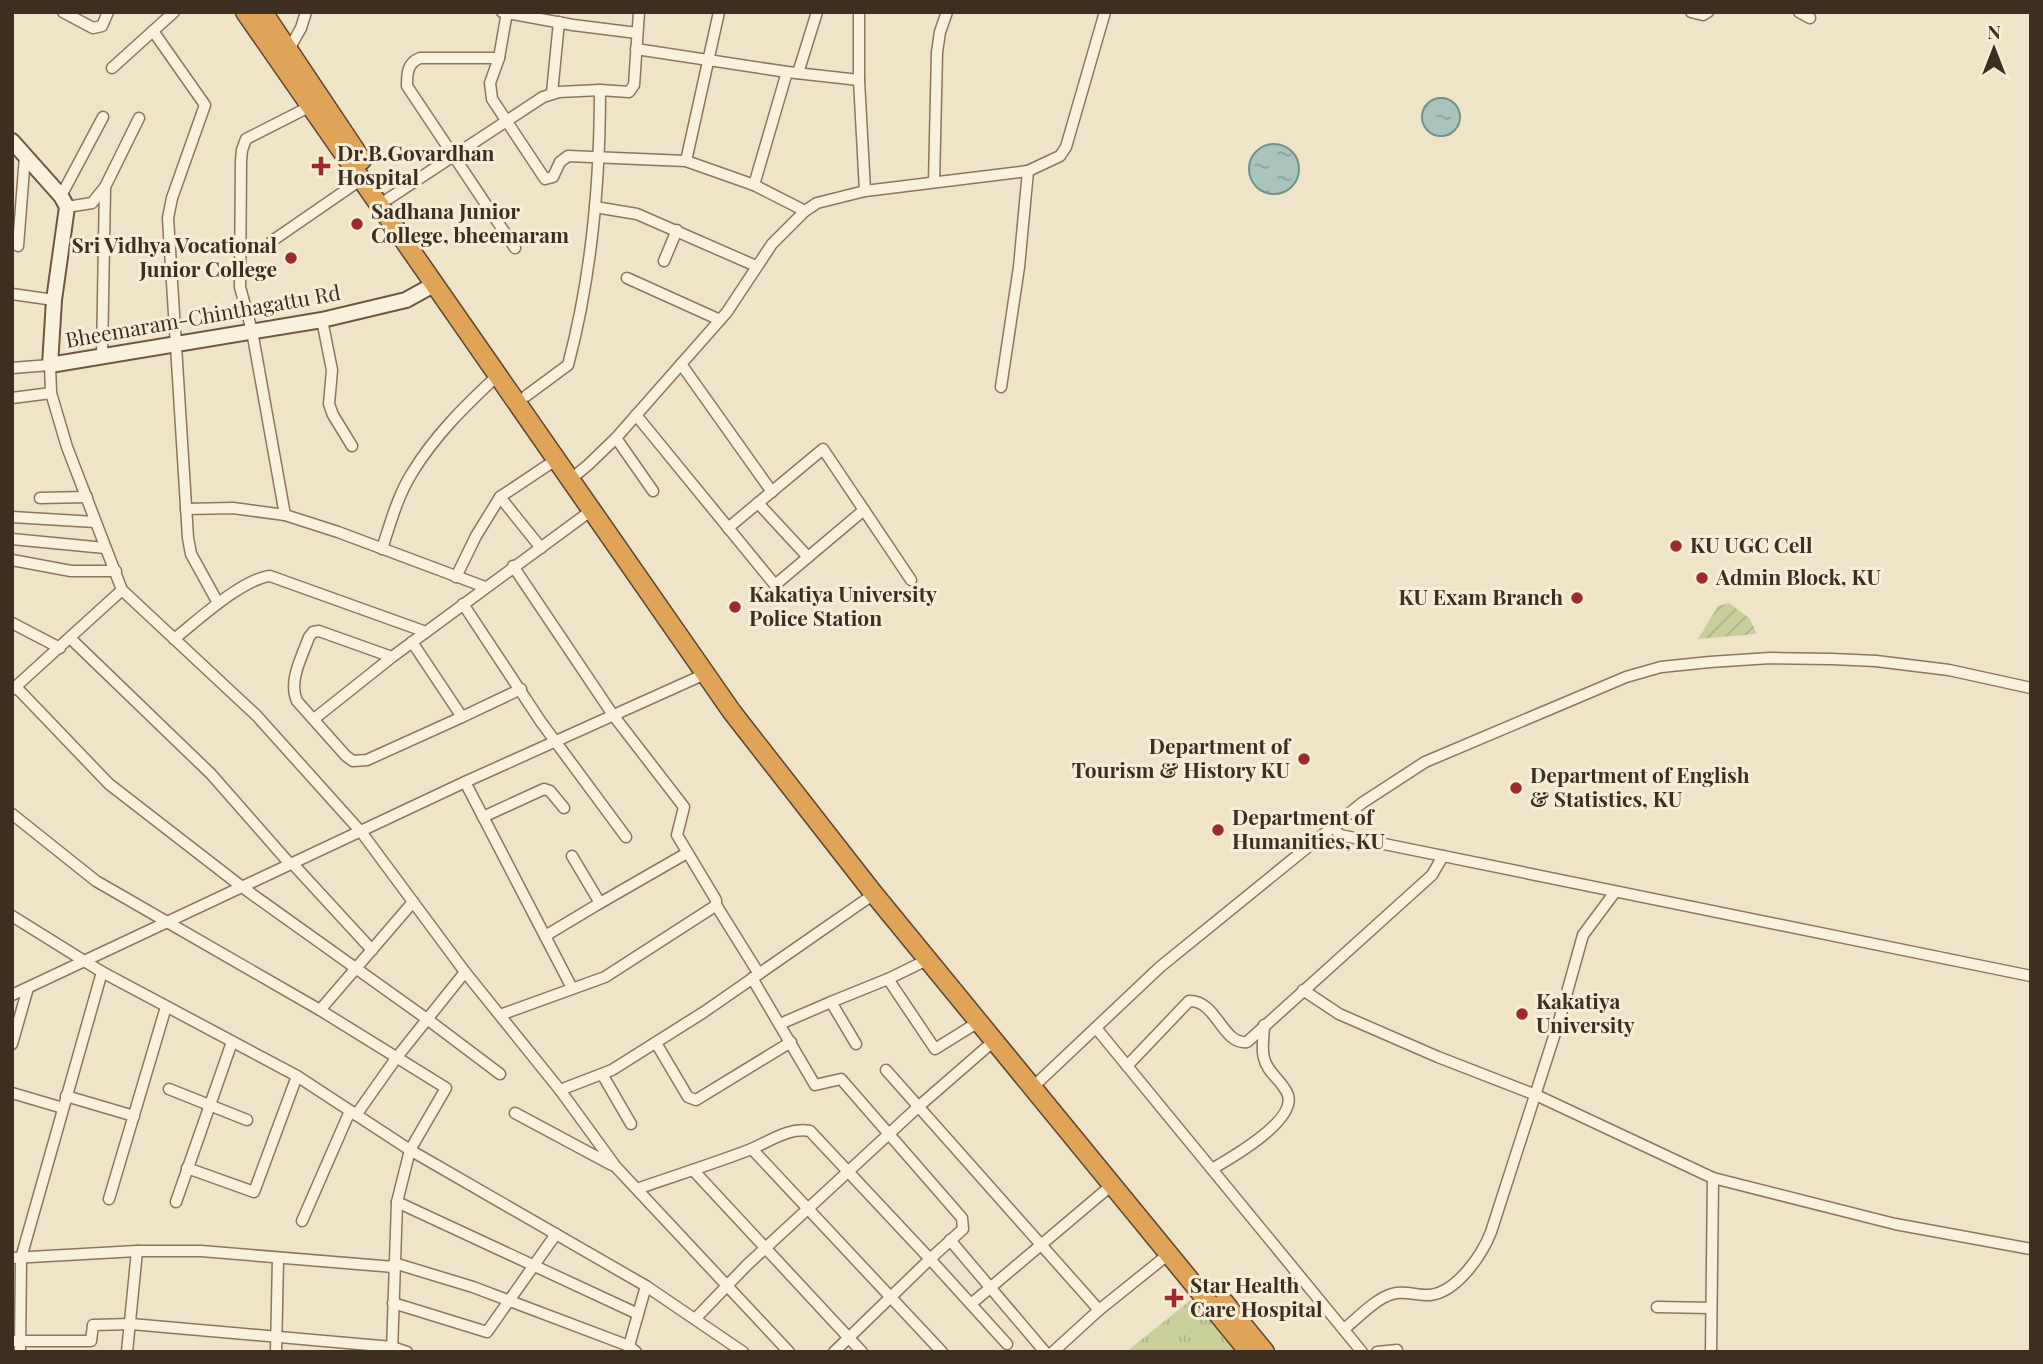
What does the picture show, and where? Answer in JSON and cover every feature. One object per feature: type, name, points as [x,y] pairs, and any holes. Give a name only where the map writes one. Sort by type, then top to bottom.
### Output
[{"type":"highway","points":[[245,12],[284,57],[388,198],[526,396],[575,476],[739,705],[1038,1083],[1265,1352]]},
{"type":"highway","points":[[262,12],[309,107],[557,459],[575,476],[592,510],[705,674],[874,894],[996,1040],[1038,1083],[1113,1184],[1249,1352]]},
{"type":"street","points":[[63,12],[93,28],[102,26],[108,12]]},
{"type":"street","points":[[112,68],[174,12]]},
{"type":"street","points":[[284,57],[301,28],[306,12]]},
{"type":"street","points":[[501,12],[638,33]]},
{"type":"street","points":[[388,198],[552,93],[632,90],[639,12]]},
{"type":"street","points":[[686,162],[719,12]]},
{"type":"street","points":[[798,73],[817,12]]},
{"type":"street","points":[[859,12],[859,80],[865,191]]},
{"type":"street","points":[[934,182],[937,52],[947,12]]},
{"type":"street","points":[[575,476],[616,438],[720,320],[772,244],[805,211],[817,203],[865,191],[1028,171],[1060,156],[1066,147],[1105,12]]},
{"type":"street","points":[[1691,12],[1703,15],[1708,12]]},
{"type":"street","points":[[1798,12],[1810,18]]},
{"type":"street","points":[[507,13],[490,92],[545,179],[553,177],[560,162],[568,156],[686,162],[754,185],[805,211]]},
{"type":"street","points":[[552,93],[559,22]]},
{"type":"street","points":[[153,31],[205,105],[172,198],[168,218],[168,247],[191,554],[218,603]]},
{"type":"street","points":[[636,49],[786,72],[859,80]]},
{"type":"street","points":[[499,58],[420,58],[409,66],[407,86],[515,248]]},
{"type":"street","points":[[754,185],[786,72]]},
{"type":"street","points":[[526,396],[568,365],[591,257],[600,157],[600,90]]},
{"type":"street","points":[[285,515],[252,331],[240,287],[242,149],[247,139],[309,107]]},
{"type":"street","points":[[64,201],[103,117]]},
{"type":"street","points":[[12,141],[64,201],[92,202],[105,187],[139,118]]},
{"type":"street","points":[[18,246],[25,156]]},
{"type":"street","points":[[1001,387],[1019,267],[1028,171]]},
{"type":"street","points":[[272,241],[362,179]]},
{"type":"street","points":[[102,356],[105,187]]},
{"type":"street","name":"Bheemaram-Chinthagattu Rd","points":[[64,201],[50,365],[322,320],[406,300],[435,284]]},
{"type":"street","points":[[596,207],[637,214],[757,266]]},
{"type":"street","points":[[664,261],[677,230]]},
{"type":"street","points":[[627,278],[720,320]]},
{"type":"street","points":[[12,294],[54,300]]},
{"type":"street","points":[[322,320],[331,370],[329,404],[352,446]]},
{"type":"street","points":[[681,364],[772,492]]},
{"type":"street","points":[[12,368],[50,365],[51,393],[67,447],[122,590],[257,716],[362,833],[465,972],[560,1090],[615,1167],[789,1352]]},
{"type":"street","points":[[382,549],[410,475],[459,411],[498,375]]},
{"type":"street","points":[[12,398],[51,393]]},
{"type":"street","points":[[636,415],[775,585],[864,510]]},
{"type":"street","points":[[616,438],[653,491]]},
{"type":"street","points":[[728,528],[823,449],[911,580]]},
{"type":"street","points":[[456,577],[476,536],[500,497],[557,459]]},
{"type":"street","points":[[40,498],[87,497]]},
{"type":"street","points":[[500,497],[541,548]]},
{"type":"street","points":[[758,503],[808,557]]},
{"type":"street","points":[[186,509],[233,508],[285,515],[485,587]]},
{"type":"street","points":[[314,719],[485,587],[592,510]]},
{"type":"street","points":[[12,517],[95,522]]},
{"type":"street","points":[[12,539],[105,548]]},
{"type":"street","points":[[12,560],[71,571],[116,571]]},
{"type":"street","points":[[513,566],[613,715],[684,807],[677,835],[713,892],[716,905],[815,1085],[841,1079],[962,1218],[963,1229],[834,1352]]},
{"type":"street","points":[[174,639],[218,603],[260,578],[270,576],[426,632]]},
{"type":"street","points":[[18,686],[122,590]]},
{"type":"street","points":[[463,604],[541,722],[626,837]]},
{"type":"street","points":[[12,623],[60,648]]},
{"type":"street","points":[[392,657],[319,631],[313,632],[309,637],[293,684],[297,701],[346,756],[359,761],[367,760],[521,689]]},
{"type":"street","points":[[70,638],[211,774],[372,950]]},
{"type":"street","points":[[412,642],[462,717]]},
{"type":"street","points":[[1038,1083],[1160,967],[1362,803],[1425,762],[1626,677],[1661,667],[1770,658],[1876,661],[1949,670],[2031,688]]},
{"type":"street","points":[[12,995],[291,863],[362,833],[465,782],[705,674]]},
{"type":"street","points":[[12,675],[18,686],[108,784],[242,887],[500,1074]]},
{"type":"street","points":[[465,782],[572,988]]},
{"type":"street","points":[[483,817],[544,789],[550,790],[564,808]]},
{"type":"street","points":[[12,814],[96,881],[320,1010],[446,1088],[410,1150],[397,1202],[392,1349]]},
{"type":"street","points":[[1332,826],[1340,835],[2031,976]]},
{"type":"street","points":[[545,936],[687,853]]},
{"type":"street","points":[[572,856],[600,903]]},
{"type":"street","points":[[1127,1066],[1189,1001],[1206,1006],[1233,1039],[1247,1042],[1432,875],[1443,856]]},
{"type":"street","points":[[1345,1329],[1388,1295],[1402,1292],[1426,1296],[1444,1292],[1475,1263],[1491,1232],[1559,1021],[1583,935],[1615,892]]},
{"type":"street","points":[[560,1090],[612,1070],[874,894]]},
{"type":"street","points":[[320,1010],[413,902]]},
{"type":"street","points":[[500,1015],[605,977],[716,905]]},
{"type":"street","points":[[12,916],[83,962],[297,1076],[410,1150],[646,1286],[743,1352]]},
{"type":"street","points":[[780,1024],[929,959]]},
{"type":"street","points":[[102,972],[17,1258],[17,1345],[91,1341],[93,1325],[131,1324],[407,1352]]},
{"type":"street","points":[[302,1221],[353,1113],[465,972]]},
{"type":"street","points":[[888,979],[935,1049],[980,1021]]},
{"type":"street","points":[[12,1044],[28,988]]},
{"type":"street","points":[[1303,990],[1339,1014],[1535,1095],[1713,1178],[1895,1224],[2031,1249]]},
{"type":"street","points":[[831,1002],[856,1044]]},
{"type":"street","points":[[108,1199],[166,1007]]},
{"type":"street","points":[[1212,1169],[1255,1142],[1283,1115],[1289,1105],[1289,1096],[1264,1058],[1264,1025]]},
{"type":"street","points":[[1096,1028],[1362,1352]]},
{"type":"street","points":[[695,1319],[725,1285],[918,1107],[996,1040]]},
{"type":"street","points":[[176,1202],[232,1042]]},
{"type":"street","points":[[656,1042],[688,1097],[696,1100],[791,1042]]},
{"type":"street","points":[[886,1070],[1099,1310]]},
{"type":"street","points":[[601,1074],[631,1124]]},
{"type":"street","points":[[187,1168],[254,1192],[297,1076]]},
{"type":"street","points":[[169,1088],[247,1120]]},
{"type":"street","points":[[12,1093],[63,1108]]},
{"type":"street","points":[[66,1096],[134,1116]]},
{"type":"street","points":[[515,1113],[615,1167]]},
{"type":"street","points":[[637,1189],[752,1149],[789,1132],[810,1130],[1007,1344]]},
{"type":"street","points":[[752,1149],[942,1352]]},
{"type":"street","points":[[693,1170],[862,1352]]},
{"type":"street","points":[[1711,1352],[1713,1178]]},
{"type":"street","points":[[971,1304],[1113,1184]]},
{"type":"street","points":[[397,1202],[638,1314]]},
{"type":"street","points":[[393,1303],[487,1332],[556,1234]]},
{"type":"street","points":[[950,1240],[1045,1352]]},
{"type":"street","points":[[17,1258],[136,1251],[201,1251],[278,1259],[394,1265],[435,1274],[633,1349],[638,1314],[646,1286]]},
{"type":"street","points":[[127,1352],[136,1251]]},
{"type":"street","points":[[1053,1352],[1099,1310],[1170,1253]]},
{"type":"street","points":[[276,1352],[278,1259]]},
{"type":"street","points":[[1657,1307],[1711,1308]]},
{"type":"street","points":[[1377,1352],[1397,1350]]},
{"type":"green space","points":[[1729,603],[1749,618],[1757,634],[1698,639],[1718,606]]},
{"type":"green space","points":[[1192,1299],[1236,1352],[1126,1352]]},
{"type":"water","points":[[1441,98],[1454,104],[1460,117],[1454,130],[1441,136],[1428,130],[1422,117],[1428,104]]},
{"type":"water","points":[[1274,144],[1292,151],[1299,169],[1292,187],[1274,194],[1256,187],[1249,169],[1256,151]]},
{"type":"place","name":"Dr.B.Govardhan Hospital","points":[[321,166]]},
{"type":"place","name":"Sadhana Junior College, bheemaram","points":[[357,224]]},
{"type":"place","name":"Sri Vidhya Vocational Junior College","points":[[291,258]]},
{"type":"place","name":"KU UGC Cell","points":[[1676,546]]},
{"type":"place","name":"Admin Block, KU","points":[[1702,578]]},
{"type":"place","name":"KU Exam Branch","points":[[1577,598]]},
{"type":"place","name":"Kakatiya University Police Station","points":[[735,607]]},
{"type":"place","name":"Department of Tourism & History KU","points":[[1304,759]]},
{"type":"place","name":"Department of English & Statistics, KU","points":[[1516,788]]},
{"type":"place","name":"Department of Humanities, KU","points":[[1218,830]]},
{"type":"place","name":"Kakatiya University","points":[[1522,1014]]},
{"type":"place","name":"Star Health Care Hospital","points":[[1174,1298]]}]
